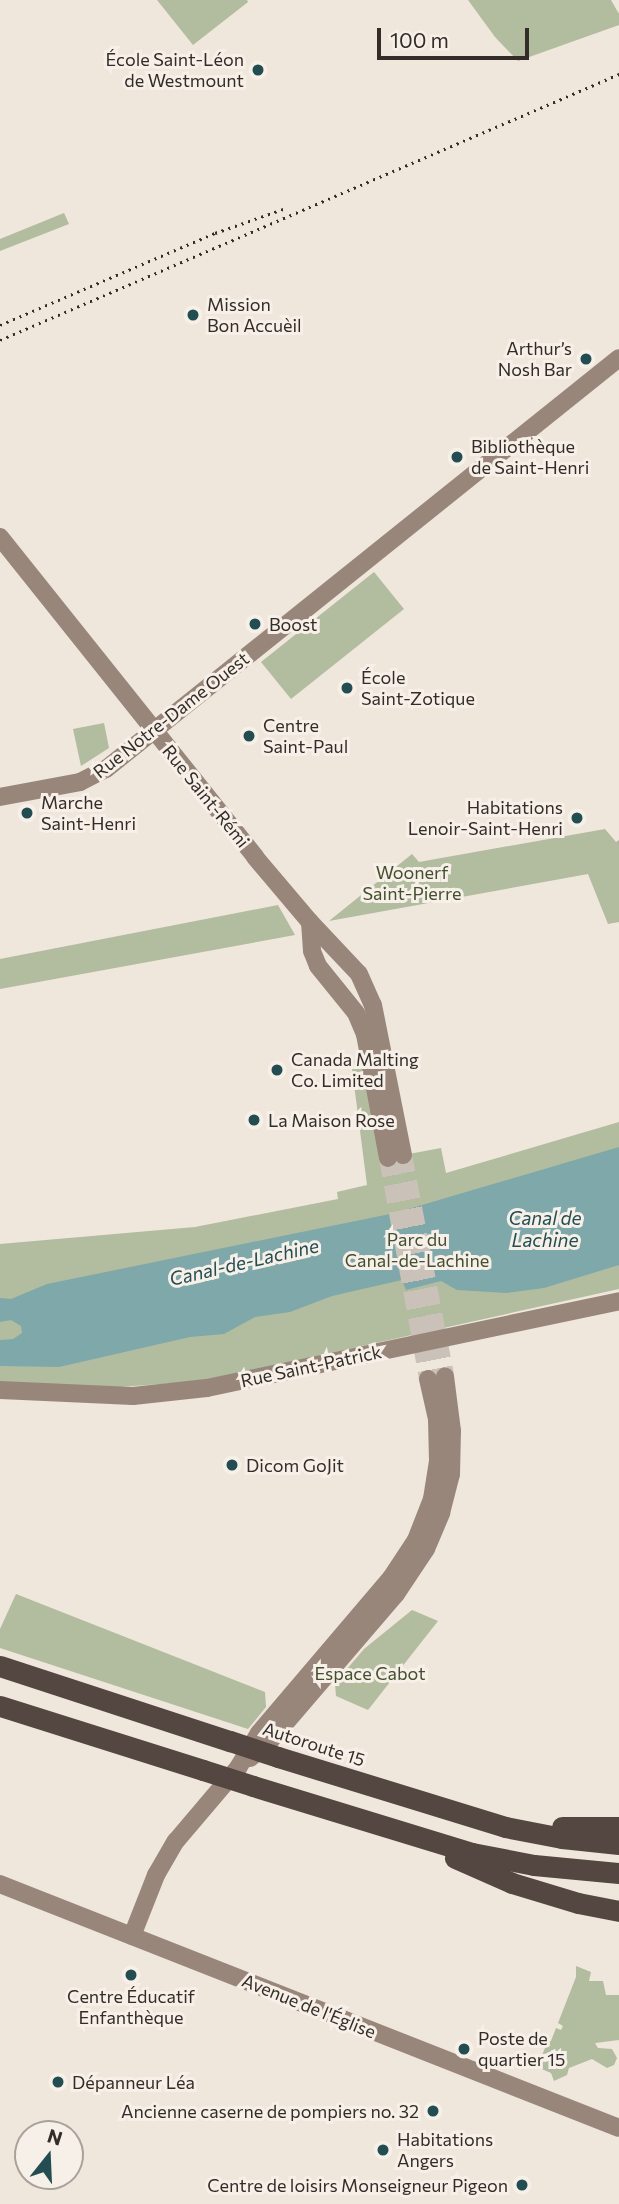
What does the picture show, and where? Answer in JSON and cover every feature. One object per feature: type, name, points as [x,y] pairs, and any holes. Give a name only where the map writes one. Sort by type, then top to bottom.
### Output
[{"type":"highway","name":"Autoroute 15","points":[[0,1666],[480,1821],[564,1833],[611,1835]]},
{"type":"highway","points":[[0,1706],[391,1830],[472,1853],[551,1867],[619,1873]]},
{"type":"highway","points":[[391,1830],[512,1883],[578,1903],[619,1911]]},
{"type":"main road","name":"Rue Notre-Dame Ouest","points":[[0,797],[91,779],[619,358]]},
{"type":"main road","name":"Rue Saint-Rémi","points":[[0,537],[310,922],[353,965],[370,994],[396,1156],[365,1034],[356,1013],[318,966],[312,951],[310,922]]},
{"type":"main road","name":"Rue Saint-Patrick","points":[[0,1390],[133,1396],[207,1388],[619,1301]]},
{"type":"main road","points":[[132,1936],[166,1856],[238,1768],[259,1734],[391,1578],[416,1540],[432,1499],[438,1460],[437,1378]]},
{"type":"main road","name":"Avenue de l'Église","points":[[0,1884],[619,2128]]},
{"type":"green space","points":[[157,0],[247,0],[248,2],[193,45]]},
{"type":"green space","points":[[468,0],[611,0],[619,14],[619,25],[518,61],[495,37]]},
{"type":"green space","points":[[64,213],[69,224],[0,251],[0,239]]},
{"type":"green space","points":[[374,572],[404,609],[291,699],[261,662]]},
{"type":"green space","points":[[104,723],[109,748],[81,766],[73,729]]},
{"type":"green space","name":"Woonerf Saint-Pierre","points":[[605,829],[616,842],[619,840],[619,922],[608,924],[588,874],[329,921],[412,854],[419,862]]},
{"type":"green space","points":[[278,905],[295,935],[0,989],[0,959]]},
{"type":"green space","name":"Parc du Canal-de-Lachine","points":[[364,1059],[382,1159],[441,1148],[446,1173],[619,1122],[619,1289],[204,1381],[119,1387],[0,1382],[0,1244],[195,1227],[338,1199],[337,1192],[367,1185],[351,1061]]},
{"type":"green space","points":[[16,1594],[265,1692],[266,1707],[248,1729],[0,1648],[0,1629]]},
{"type":"green space","name":"Espace Cabot","points":[[412,1610],[438,1621],[368,1710],[336,1696],[335,1683],[364,1649]]},
{"type":"green space","points":[[576,1966],[591,1972],[589,1981],[603,1981],[606,1995],[619,1995],[619,2040],[595,2043],[598,2048],[612,2049],[617,2058],[614,2065],[607,2068],[592,2059],[569,2068],[567,2075],[554,2081],[551,2073],[537,2067],[556,2028],[561,2030],[563,2026],[558,2023],[576,1977]]},
{"type":"water","name":"Canal de Lachine","points":[[619,1147],[619,1265],[544,1288],[507,1293],[457,1290],[441,1281],[406,1290],[402,1280],[332,1296],[290,1312],[255,1317],[224,1334],[190,1337],[59,1367],[0,1366],[0,1340],[13,1339],[22,1333],[21,1326],[11,1320],[0,1322],[0,1298],[11,1299],[47,1284],[395,1213]]},
{"type":"tunnel","points":[[403,1155],[445,1376]]},
{"type":"tunnel","points":[[388,1158],[428,1379]]},
{"type":"railway","points":[[0,340],[619,74]]},
{"type":"railway","points":[[0,325],[215,233],[286,208]]},
{"type":"place","name":"École Saint-Léon de Westmount","points":[[258,70]]},
{"type":"place","name":"Mission Bon Accuèil","points":[[193,315]]},
{"type":"place","name":"Arthur’s Nosh Bar","points":[[586,359]]},
{"type":"place","name":"Bibliothèque de Saint-Henri","points":[[457,457]]},
{"type":"place","name":"Boost","points":[[255,624]]},
{"type":"place","name":"École Saint-Zotique","points":[[347,688]]},
{"type":"place","name":"Centre Saint-Paul","points":[[249,736]]},
{"type":"place","name":"Marche Saint-Henri","points":[[27,813]]},
{"type":"place","name":"Habitations Lenoir-Saint-Henri","points":[[577,818]]},
{"type":"place","name":"Canada Malting Co. Limited","points":[[277,1070]]},
{"type":"place","name":"La Maison Rose","points":[[254,1120]]},
{"type":"place","name":"Dicom GoJit","points":[[232,1465]]},
{"type":"place","name":"Centre Éducatif Enfanthèque","points":[[131,1975]]},
{"type":"place","name":"Poste de quartier 15","points":[[464,2049]]},
{"type":"place","name":"Dépanneur Léa","points":[[58,2082]]},
{"type":"place","name":"Ancienne caserne de pompiers no. 32","points":[[433,2111]]},
{"type":"place","name":"Habitations Angers","points":[[383,2150]]},
{"type":"place","name":"Centre de loisirs Monseigneur Pigeon","points":[[522,2185]]},
{"type":"water label","name":"Canal-de-Lachine","points":[[244,1262]]}]
